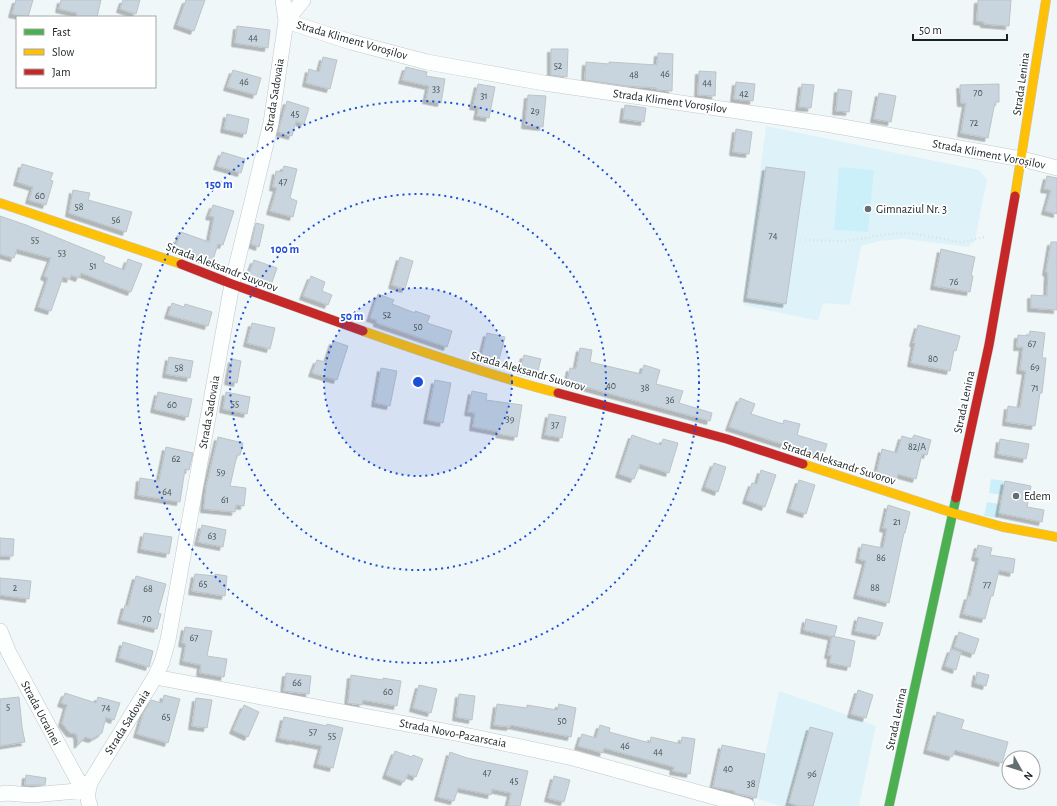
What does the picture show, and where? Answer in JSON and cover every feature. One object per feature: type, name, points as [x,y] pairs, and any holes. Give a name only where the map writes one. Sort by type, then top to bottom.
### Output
[{"type":"street","name":"Strada Sadovaia","points":[[88,790],[91,781],[155,677],[162,662],[168,640],[232,284],[271,123],[286,21],[282,0]]},
{"type":"street","points":[[286,21],[302,0]]},
{"type":"street","name":"Strada Lenina","points":[[889,806],[989,345],[1022,159],[1046,0]]},
{"type":"street","name":"Strada Kliment Voroșilov","points":[[286,21],[351,42],[427,62],[544,83],[826,124],[1022,159],[1057,168]]},
{"type":"street","name":"Strada Aleksandr Suvorov","points":[[0,203],[178,263],[427,354],[509,380],[621,409],[727,440],[953,513],[1003,527],[1057,537]]},
{"type":"street","name":"Strada Ucrainei","points":[[0,631],[9,654],[77,779],[88,790]]},
{"type":"street","name":"Strada Novo-Pazarscaia","points":[[155,677],[460,734],[565,756],[747,806]]},
{"type":"street","points":[[0,794],[32,795],[88,790],[87,800],[90,806]]},
{"type":"path","points":[[805,240],[843,241],[887,234],[910,233],[960,242],[968,242],[985,236]]},
{"type":"shaded area","name":"Gimnaziul Nr. 3","points":[[766,126],[979,170],[987,179],[975,241],[968,247],[904,239],[880,241],[861,246],[850,305],[823,303],[818,321],[743,305]]},
{"type":"shaded area","points":[[839,167],[874,170],[868,232],[834,230]]},
{"type":"shaded area","points":[[991,479],[1005,481],[1002,495],[989,493]]},
{"type":"shaded area","points":[[987,502],[1000,504],[998,518],[984,516]]},
{"type":"shaded area","points":[[779,691],[876,726],[859,806],[780,806],[756,798]]},
{"type":"building","points":[[16,0],[33,0],[28,16],[12,14]]},
{"type":"building","points":[[61,0],[101,0],[97,16],[76,16],[77,13],[59,9]]},
{"type":"building","points":[[123,0],[140,0],[136,14],[120,9]]},
{"type":"building","points":[[186,0],[205,0],[194,31],[177,25]]},
{"type":"building","points":[[978,0],[1011,0],[1009,26],[984,24],[984,22],[977,21]]},
{"type":"building","points":[[237,26],[270,30],[268,48],[235,43]]},
{"type":"building","points":[[551,49],[568,49],[567,77],[551,75]]},
{"type":"building","points":[[658,53],[673,54],[672,91],[585,80],[586,62],[657,65]]},
{"type":"building","points":[[323,57],[337,60],[330,89],[306,83],[309,69],[319,72]]},
{"type":"building","points":[[406,67],[427,72],[426,76],[445,79],[441,103],[426,100],[429,86],[402,80]]},
{"type":"building","points":[[233,70],[261,78],[256,95],[227,87]]},
{"type":"building","points":[[699,71],[716,72],[715,96],[698,95]]},
{"type":"building","points":[[736,82],[755,84],[753,101],[734,99]]},
{"type":"building","points":[[478,84],[495,87],[489,118],[477,116],[479,107],[473,106]]},
{"type":"building","points":[[802,84],[814,85],[811,108],[799,107]]},
{"type":"building","points":[[999,84],[999,102],[995,102],[988,138],[961,133],[966,103],[961,103],[960,85]]},
{"type":"building","points":[[838,89],[852,91],[849,112],[836,111]]},
{"type":"building","points":[[879,93],[896,96],[891,122],[874,119]]},
{"type":"building","points":[[528,95],[546,96],[543,127],[525,125]]},
{"type":"building","points":[[287,101],[309,108],[304,124],[296,121],[292,136],[278,132]]},
{"type":"building","points":[[625,105],[646,108],[644,122],[623,119]]},
{"type":"building","points":[[227,114],[249,119],[246,134],[224,129]]},
{"type":"building","points":[[736,129],[752,132],[749,154],[733,152]]},
{"type":"building","points":[[222,152],[245,159],[241,173],[217,166]]},
{"type":"building","points":[[22,164],[53,173],[50,180],[53,181],[46,205],[29,200],[33,187],[17,182]]},
{"type":"building","points":[[284,166],[297,169],[290,198],[297,201],[293,217],[270,211],[277,188],[273,187],[276,171],[282,172]]},
{"type":"building","points":[[766,167],[805,172],[786,304],[747,298]]},
{"type":"building","points":[[1047,176],[1057,178],[1057,214],[1045,211],[1051,190],[1044,189]]},
{"type":"building","points":[[73,190],[90,193],[88,200],[132,212],[126,232],[69,213]]},
{"type":"building","points":[[213,205],[234,211],[223,245],[218,244],[212,263],[175,249],[181,232],[209,242],[214,217],[209,216]]},
{"type":"building","points":[[0,216],[105,257],[103,262],[124,270],[128,259],[142,264],[131,292],[81,273],[79,278],[71,275],[70,279],[63,277],[51,311],[38,307],[48,278],[44,276],[51,258],[17,249],[14,258],[0,254]]},
{"type":"building","points":[[256,223],[264,225],[259,247],[251,244]]},
{"type":"building","points":[[1051,242],[1057,242],[1057,310],[1031,308],[1031,295],[1047,296],[1048,273],[1046,272]]},
{"type":"building","points":[[941,249],[975,257],[971,276],[973,276],[970,292],[934,286]]},
{"type":"building","points":[[400,257],[413,261],[405,289],[392,285]]},
{"type":"building","points":[[254,260],[277,268],[271,285],[248,276]]},
{"type":"building","points":[[311,276],[325,282],[322,291],[332,295],[328,305],[303,296]]},
{"type":"building","points":[[378,294],[394,300],[392,304],[415,313],[415,311],[430,316],[427,323],[452,331],[447,347],[377,323],[377,320],[370,318]]},
{"type":"building","points":[[172,303],[184,307],[185,304],[212,312],[208,326],[168,315]]},
{"type":"building","points":[[252,323],[275,328],[270,349],[247,343]]},
{"type":"building","points":[[918,325],[960,336],[956,351],[954,350],[950,371],[911,363],[915,343],[913,343]]},
{"type":"building","points":[[1030,331],[1045,333],[1042,358],[1046,358],[1042,393],[1040,393],[1035,426],[1006,422],[1008,406],[1020,408],[1026,371],[1020,370],[1023,347],[1017,347],[1018,335],[1029,336]]},
{"type":"building","points":[[487,333],[505,337],[498,363],[481,358]]},
{"type":"building","points":[[333,341],[348,346],[337,380],[312,373],[317,360],[326,362]]},
{"type":"building","points":[[580,348],[592,350],[590,362],[641,374],[644,365],[660,370],[656,384],[683,391],[679,403],[712,413],[710,421],[567,382],[570,368],[576,369]]},
{"type":"building","points":[[524,355],[541,359],[537,374],[520,370]]},
{"type":"building","points":[[169,357],[193,361],[190,378],[166,374]]},
{"type":"building","points":[[232,359],[241,361],[237,383],[228,381]]},
{"type":"building","points":[[381,368],[397,371],[390,406],[375,403]]},
{"type":"building","points":[[435,380],[451,383],[443,423],[427,420]]},
{"type":"building","points":[[472,391],[487,394],[486,400],[522,405],[517,437],[473,427],[475,413],[468,412]]},
{"type":"building","points":[[158,392],[192,399],[188,417],[154,409]]},
{"type":"building","points":[[226,392],[250,397],[247,414],[223,409]]},
{"type":"building","points":[[740,398],[755,404],[751,414],[783,424],[784,420],[800,424],[797,435],[827,444],[823,457],[729,427]]},
{"type":"building","points":[[549,414],[566,417],[562,438],[545,435]]},
{"type":"building","points":[[632,435],[661,445],[663,439],[678,443],[669,473],[640,464],[634,479],[619,474]]},
{"type":"building","points":[[914,435],[931,440],[927,455],[922,454],[916,479],[898,474],[896,481],[876,475],[882,449],[897,453],[902,436],[912,439]]},
{"type":"building","points":[[218,437],[243,443],[240,455],[237,455],[230,486],[246,488],[244,506],[236,505],[235,512],[204,509],[206,487]]},
{"type":"building","points":[[1000,439],[1029,444],[1026,459],[998,454]]},
{"type":"building","points":[[166,447],[193,453],[189,470],[185,469],[180,502],[138,495],[140,478],[159,481]]},
{"type":"building","points":[[714,463],[726,467],[718,492],[705,487]]},
{"type":"building","points":[[761,470],[776,475],[765,507],[746,500],[752,483],[757,484]]},
{"type":"building","points":[[799,480],[815,485],[806,514],[790,509]]},
{"type":"building","name":"Edem","points":[[1005,481],[1031,486],[1027,507],[1044,510],[1042,522],[999,513]]},
{"type":"building","points":[[888,505],[910,512],[889,603],[857,595],[866,561],[859,559],[862,544],[883,548],[887,529],[883,528]]},
{"type":"building","points":[[202,525],[226,530],[223,547],[198,542]]},
{"type":"building","points":[[144,533],[172,537],[169,554],[141,549]]},
{"type":"building","points":[[0,538],[14,539],[13,556],[0,556]]},
{"type":"building","points":[[978,545],[992,548],[990,555],[1015,559],[1013,573],[999,570],[993,596],[991,596],[985,619],[963,614],[968,596],[970,597],[979,558],[975,557]]},
{"type":"building","points":[[195,574],[215,576],[215,574],[227,576],[225,596],[192,591]]},
{"type":"building","points":[[136,576],[166,584],[158,613],[161,614],[157,629],[121,620],[125,605],[128,606]]},
{"type":"building","points":[[0,578],[31,581],[29,599],[0,595]]},
{"type":"building","points":[[858,617],[883,623],[879,636],[855,631]]},
{"type":"building","points":[[806,619],[837,626],[834,637],[804,630]]},
{"type":"building","points":[[185,627],[212,631],[207,656],[227,659],[224,677],[200,673],[201,665],[183,661],[186,644],[182,643]]},
{"type":"building","points":[[959,632],[979,639],[974,654],[954,647]]},
{"type":"building","points":[[832,636],[855,641],[850,667],[830,663],[831,655],[828,655]]},
{"type":"building","points":[[123,642],[153,651],[149,667],[119,658]]},
{"type":"building","points":[[951,649],[961,652],[956,670],[945,666]]},
{"type":"building","points":[[977,672],[989,675],[986,686],[975,683]]},
{"type":"building","points":[[286,673],[311,676],[309,694],[284,691]]},
{"type":"building","points":[[351,675],[401,681],[397,706],[363,700],[362,705],[348,703]]},
{"type":"building","points":[[419,685],[437,689],[431,713],[413,708]]},
{"type":"building","points":[[858,690],[873,695],[866,718],[851,714]]},
{"type":"building","points":[[65,693],[96,703],[98,697],[120,703],[114,720],[106,717],[102,733],[92,739],[85,737],[78,745],[77,734],[70,733],[62,723],[67,705],[61,703]]},
{"type":"building","points":[[459,694],[475,696],[472,720],[456,717]]},
{"type":"building","points":[[164,695],[180,699],[168,743],[137,734],[143,714],[151,700],[162,703]]},
{"type":"building","points":[[19,697],[25,742],[0,746],[0,699]]},
{"type":"building","points":[[196,698],[212,700],[207,728],[192,726]]},
{"type":"building","points":[[497,704],[527,708],[527,705],[557,710],[559,704],[576,708],[571,737],[511,725],[510,727],[494,725]]},
{"type":"building","points":[[244,705],[259,712],[248,737],[233,730]]},
{"type":"building","points":[[937,712],[964,720],[961,729],[1008,742],[1006,750],[1001,750],[1001,763],[955,750],[952,757],[927,750]]},
{"type":"building","points":[[284,717],[343,728],[333,768],[317,764],[322,746],[279,738]]},
{"type":"building","points":[[600,725],[610,728],[609,732],[650,743],[651,737],[681,744],[682,737],[695,739],[690,774],[673,771],[674,767],[604,748],[603,753],[578,746],[582,734],[596,738]]},
{"type":"building","points":[[810,727],[833,733],[813,806],[799,806],[789,803]]},
{"type":"building","points":[[722,745],[765,754],[756,798],[735,793],[735,791],[713,787]]},
{"type":"building","points":[[395,751],[423,759],[416,777],[408,774],[404,782],[386,775]]},
{"type":"building","points":[[450,752],[467,758],[528,771],[520,806],[508,806],[511,793],[492,789],[491,795],[458,788],[454,801],[438,797]]},
{"type":"building","points":[[26,775],[46,778],[45,785],[25,785]]},
{"type":"building","points":[[554,776],[570,780],[564,802],[548,798]]},
{"type":"traffic: fast","points":[[889,806],[956,498]]},
{"type":"traffic: slow","points":[[1015,196],[1046,0]]},
{"type":"traffic: slow","points":[[0,203],[181,264]]},
{"type":"traffic: slow","points":[[363,331],[460,364],[558,393]]},
{"type":"traffic: slow","points":[[803,464],[953,513],[1003,527],[1057,537]]},
{"type":"traffic: jam","points":[[956,498],[989,345],[1015,196]]},
{"type":"traffic: jam","points":[[181,264],[363,331]]},
{"type":"traffic: jam","points":[[558,393],[727,439],[803,464]]},
{"type":"place","name":"Gimnaziul Nr. 3","points":[[868,209]]},
{"type":"place","name":"Edem","points":[[1016,496]]}]
